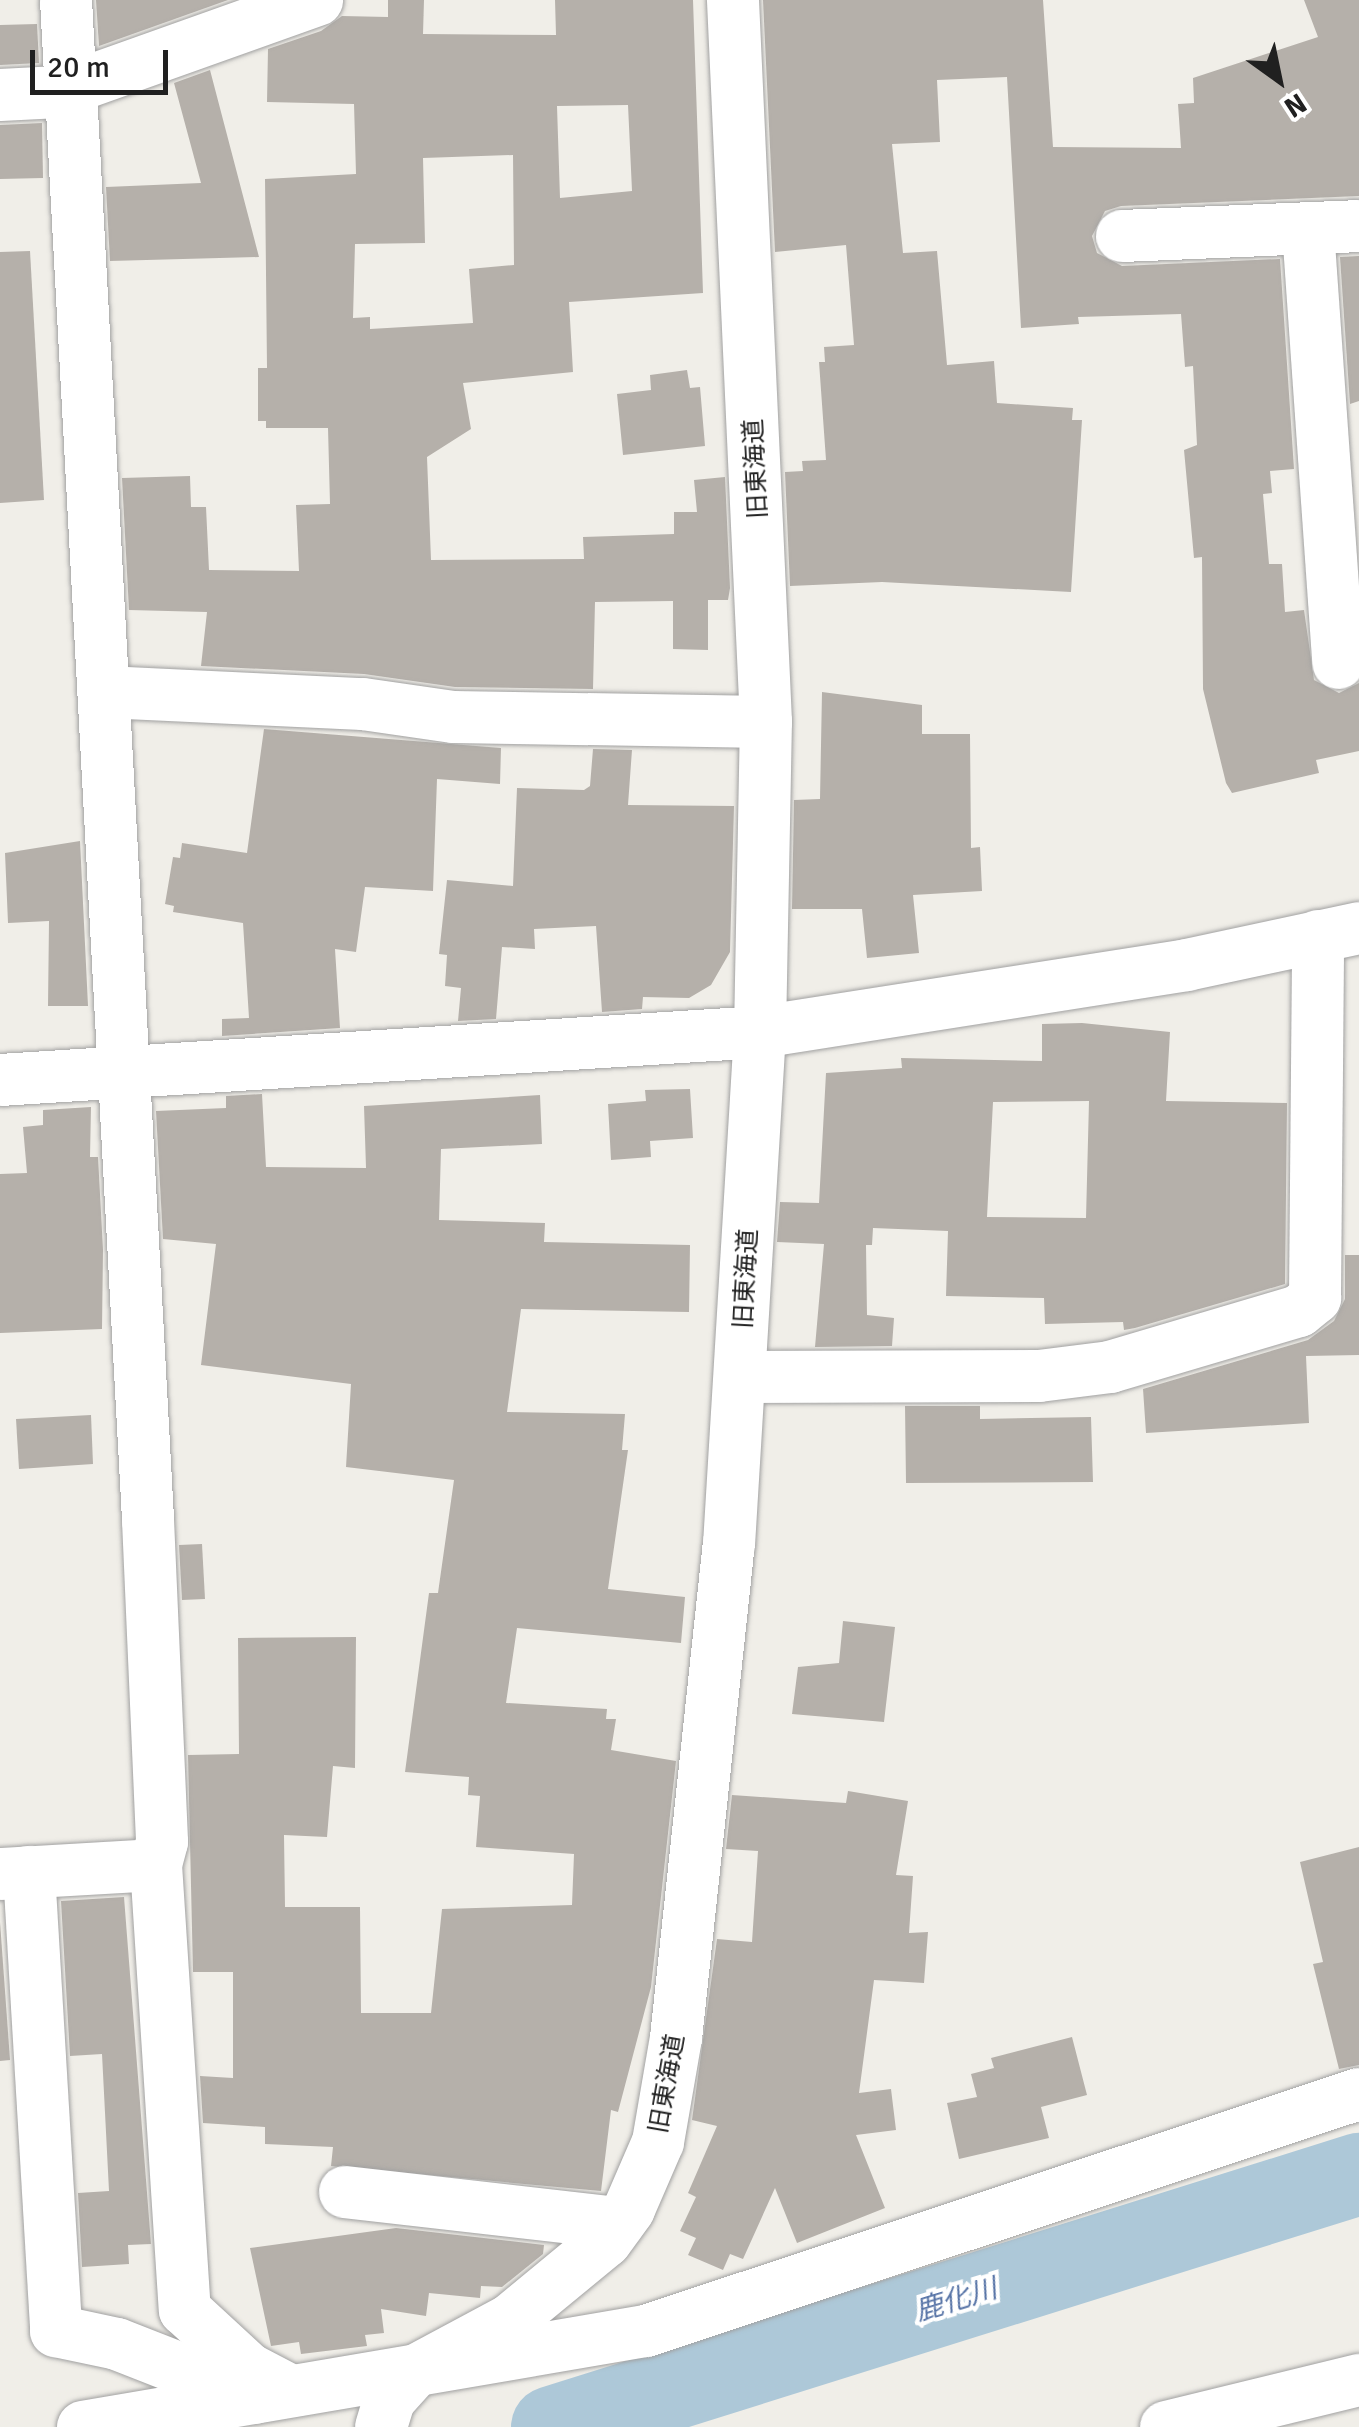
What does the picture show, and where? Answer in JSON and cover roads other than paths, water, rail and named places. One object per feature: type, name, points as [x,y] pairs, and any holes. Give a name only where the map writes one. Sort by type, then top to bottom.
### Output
[{"type":"street","points":[[66,0],[162,1824],[156,1865],[185,2310],[273,2395]]},
{"type":"street","points":[[0,95],[71,86],[317,0]]},
{"type":"street","name":"旧東海道","points":[[395,2399],[562,2282],[618,2223],[658,2142],[676,2038],[740,1377],[760,1032],[766,722],[733,0]]},
{"type":"street","points":[[1122,236],[1359,226]]},
{"type":"street","points":[[1308,229],[1338,663]]},
{"type":"street","points":[[105,692],[363,704],[453,717],[766,722]]},
{"type":"street","points":[[0,1080],[760,1032],[1188,965],[1338,932],[1315,1298],[1299,1311],[1110,1368],[1039,1376],[740,1377]]},
{"type":"street","points":[[156,1865],[14,1873],[56,2332],[116,2344],[273,2395]]},
{"type":"street","points":[[83,2427],[273,2395],[395,2399],[646,2331],[1359,2094]]},
{"type":"street","points":[[345,2192],[618,2223]]},
{"type":"street","points":[[1166,2427],[1359,2380]]},
{"type":"waterway","name":"鹿化川","points":[[552,2427],[1359,2174]]}]
